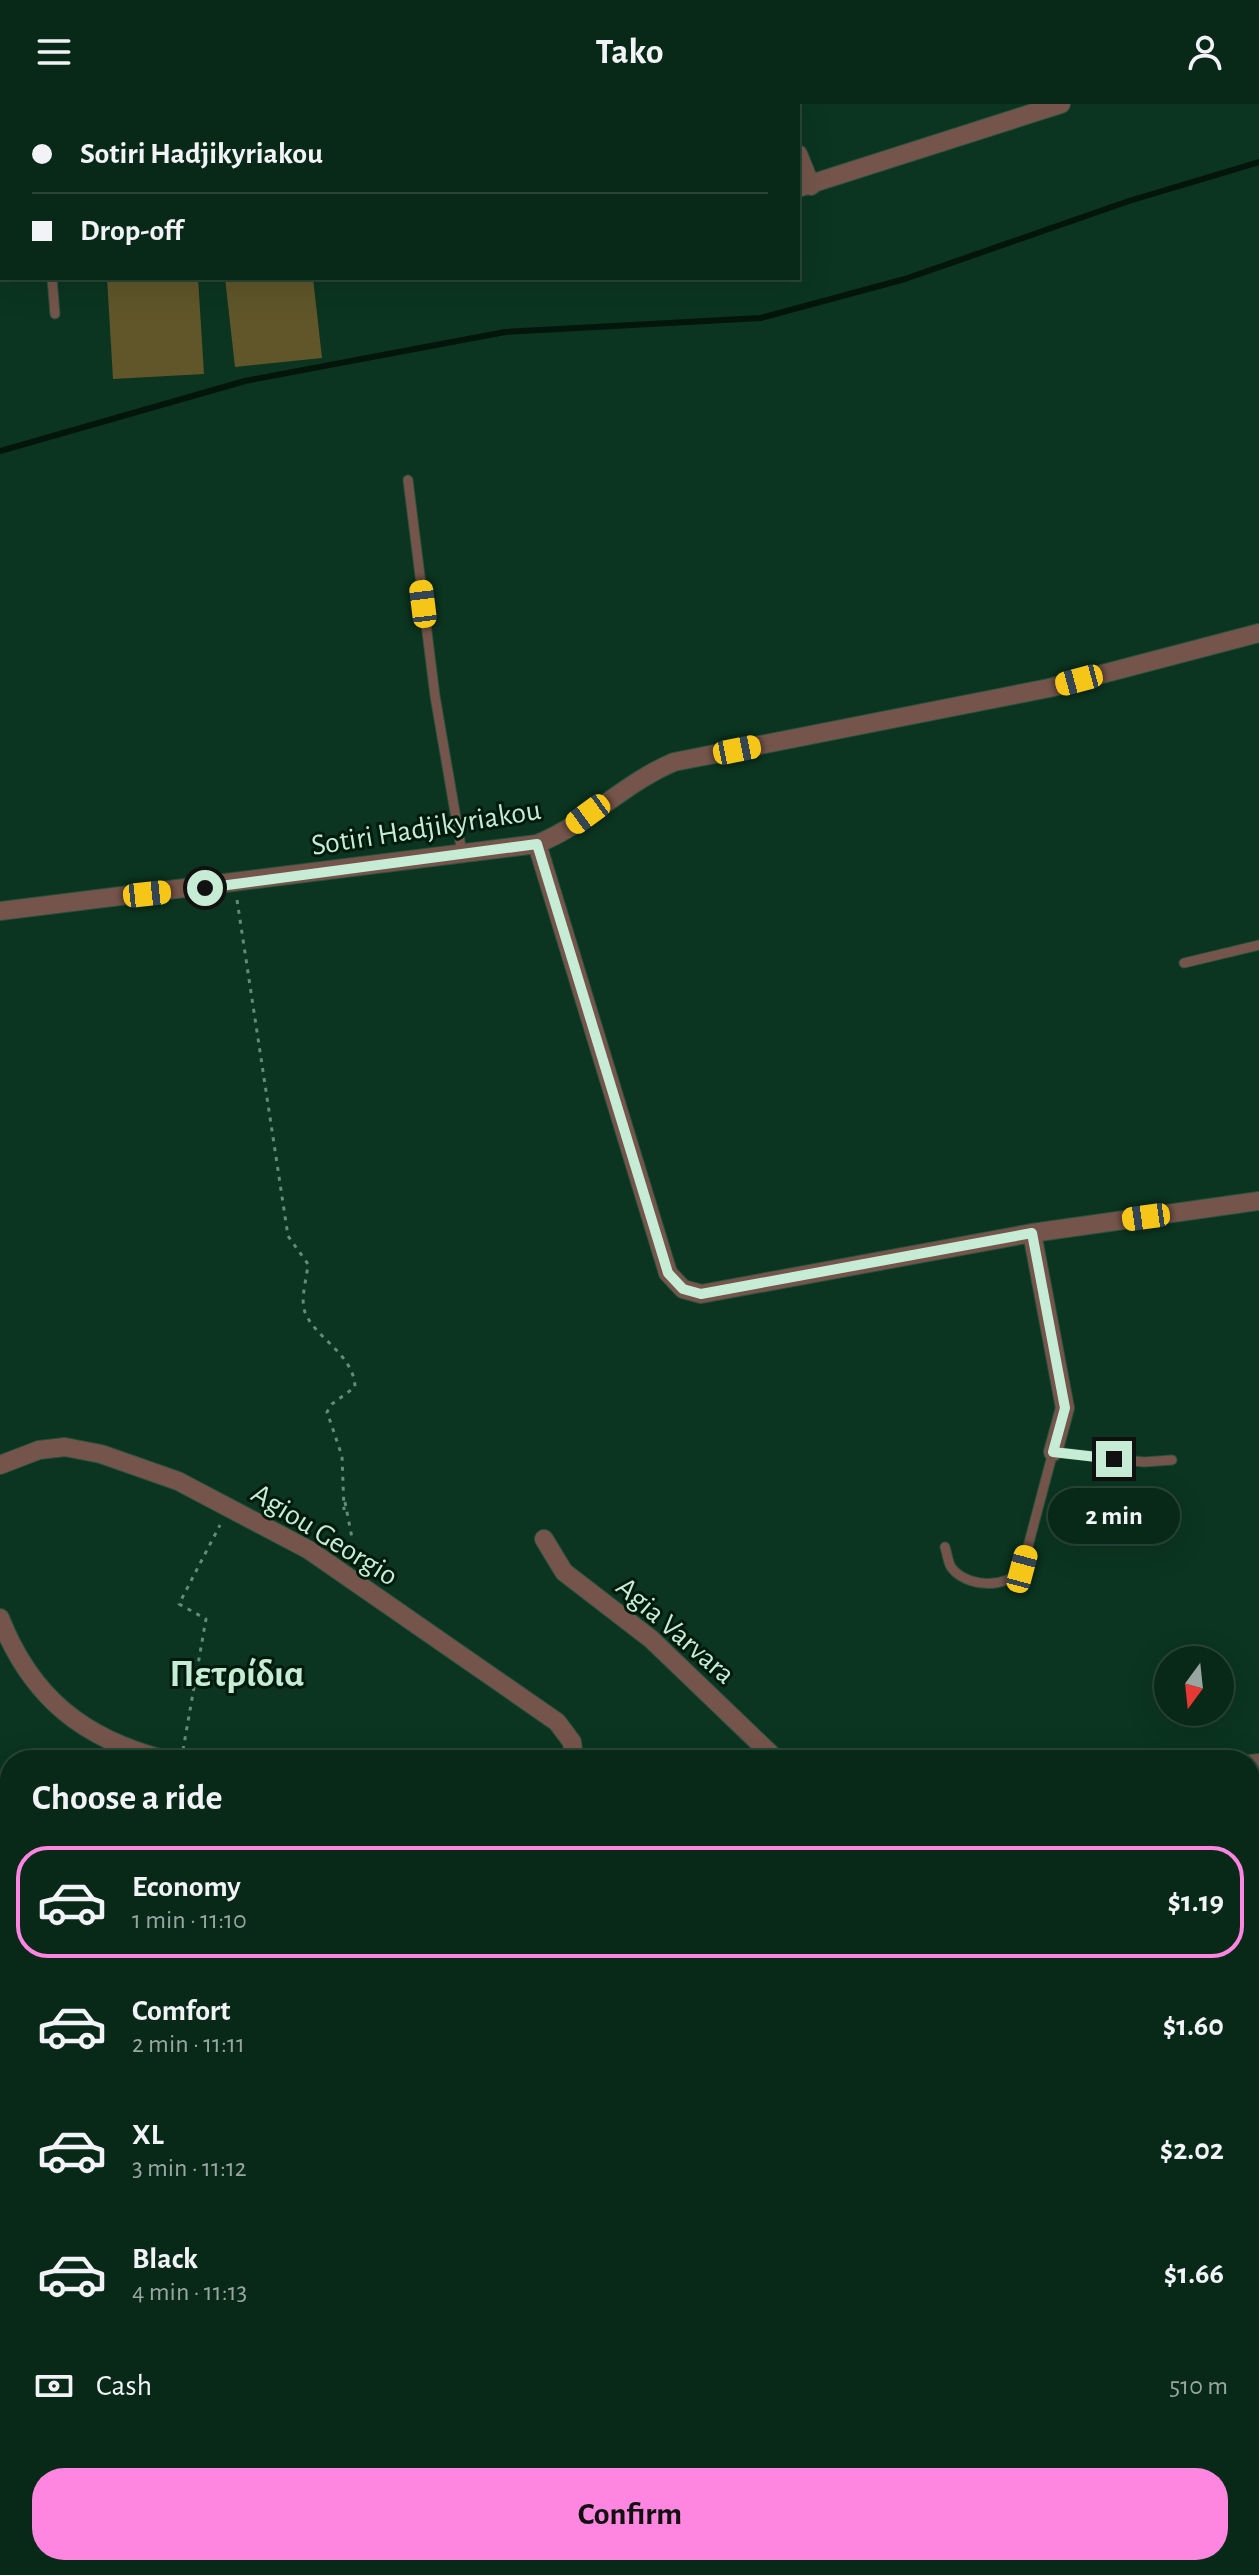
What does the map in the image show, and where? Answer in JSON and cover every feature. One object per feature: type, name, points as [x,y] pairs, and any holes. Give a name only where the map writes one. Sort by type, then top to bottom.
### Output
[{"type":"street","points":[[800,163],[805,187],[1061,104]]},
{"type":"street","name":"Sotiri Hadjikyriakou","points":[[0,911],[537,844],[569,828],[648,773],[674,762],[1049,688],[1259,633]]},
{"type":"street","points":[[537,844],[668,1273],[675,1283],[701,1294],[1032,1233],[1259,1201]]},
{"type":"street","points":[[1032,1233],[1065,1408],[1053,1452]]},
{"type":"street","name":"Agiou Georgio","points":[[0,1465],[39,1450],[65,1447],[101,1454],[178,1481],[309,1550],[557,1722],[572,1742],[573,1750]]},
{"type":"street","name":"Agia Varvara","points":[[544,1539],[564,1572],[651,1639],[767,1750]]},
{"type":"street","points":[[0,1618],[15,1655],[48,1697],[108,1740],[137,1750]]},
{"type":"lane","points":[[52,280],[55,314]]},
{"type":"lane","points":[[408,480],[435,696],[462,853]]},
{"type":"lane","points":[[1184,963],[1259,945]]},
{"type":"lane","points":[[945,1547],[950,1566],[967,1579],[1001,1584],[1014,1580],[1022,1569],[1053,1452],[1144,1462],[1172,1460]]},
{"type":"path","points":[[235,884],[288,1236],[308,1264],[303,1307],[312,1325],[327,1336],[355,1376],[355,1387],[332,1404],[327,1412],[342,1456],[345,1501],[352,1538]]},
{"type":"path","points":[[344,1510],[345,1501]]},
{"type":"path","points":[[183,1750],[206,1619],[179,1604],[229,1508]]},
{"type":"shaded area","points":[[107,280],[198,280],[204,374],[113,379]]},
{"type":"shaded area","points":[[225,280],[313,280],[322,358],[235,367]]},
{"type":"waterway","points":[[0,451],[245,381],[505,332],[761,318],[905,279],[1129,201],[1259,162]]},
{"type":"district","name":"Πετρίδια","points":[[237,1673]]},
{"type":"route","points":[[205,888],[537,844],[668,1273],[675,1283],[692,1293],[701,1294],[1032,1233],[1065,1408],[1053,1452],[1114,1459]]}]
